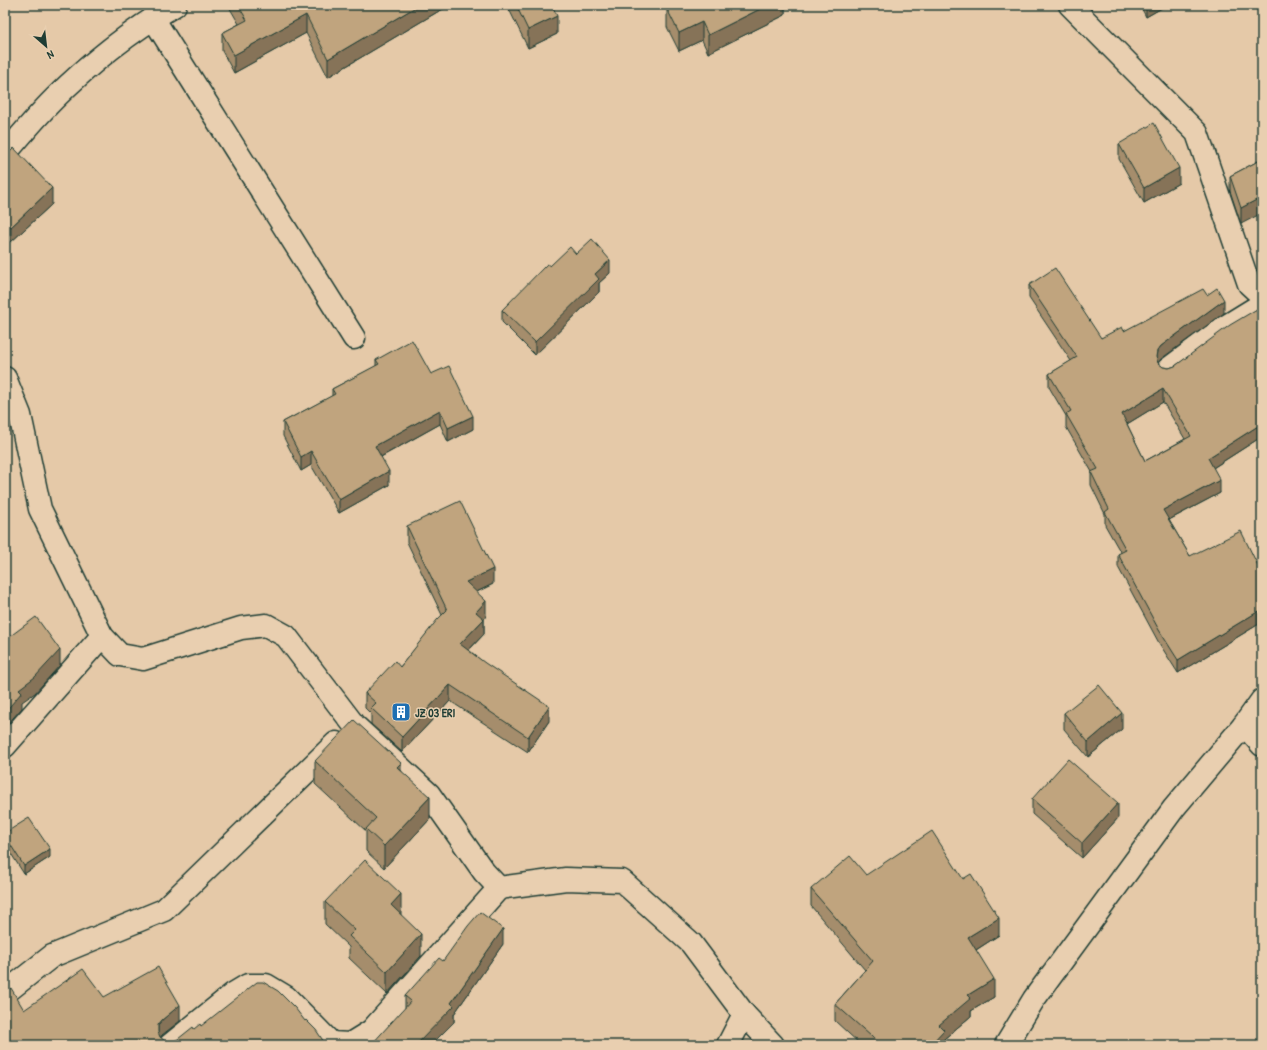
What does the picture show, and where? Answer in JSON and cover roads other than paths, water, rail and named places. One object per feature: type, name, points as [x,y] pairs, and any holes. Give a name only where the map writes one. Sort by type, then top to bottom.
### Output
[{"type":"street","points":[[5,154],[54,99],[88,67],[153,18],[175,5]]},
{"type":"street","points":[[1070,5],[1197,133],[1249,284],[1262,296]]},
{"type":"street","points":[[153,18],[354,338]]},
{"type":"street","points":[[1168,369],[1223,328],[1262,304]]},
{"type":"street","points":[[5,378],[20,415],[40,509],[102,636],[120,655],[143,659],[241,628],[266,625],[286,636],[354,725],[429,794],[484,872],[499,888]]},
{"type":"street","points":[[5,746],[102,636]]},
{"type":"street","points":[[1006,1045],[1034,999],[1174,808],[1244,725],[1262,700]]},
{"type":"street","points":[[5,993],[52,956],[164,910],[354,725]]},
{"type":"street","points":[[1244,725],[1262,745]]},
{"type":"street","points":[[170,1045],[233,994],[248,986],[266,985],[286,997],[331,1043],[350,1044],[371,1031],[499,888],[566,879],[622,881],[691,943],[744,1014],[772,1045]]},
{"type":"street","points":[[728,1045],[744,1014]]},
{"type":"place","name":"JZ 03 ERI","points":[[401,712]]}]
